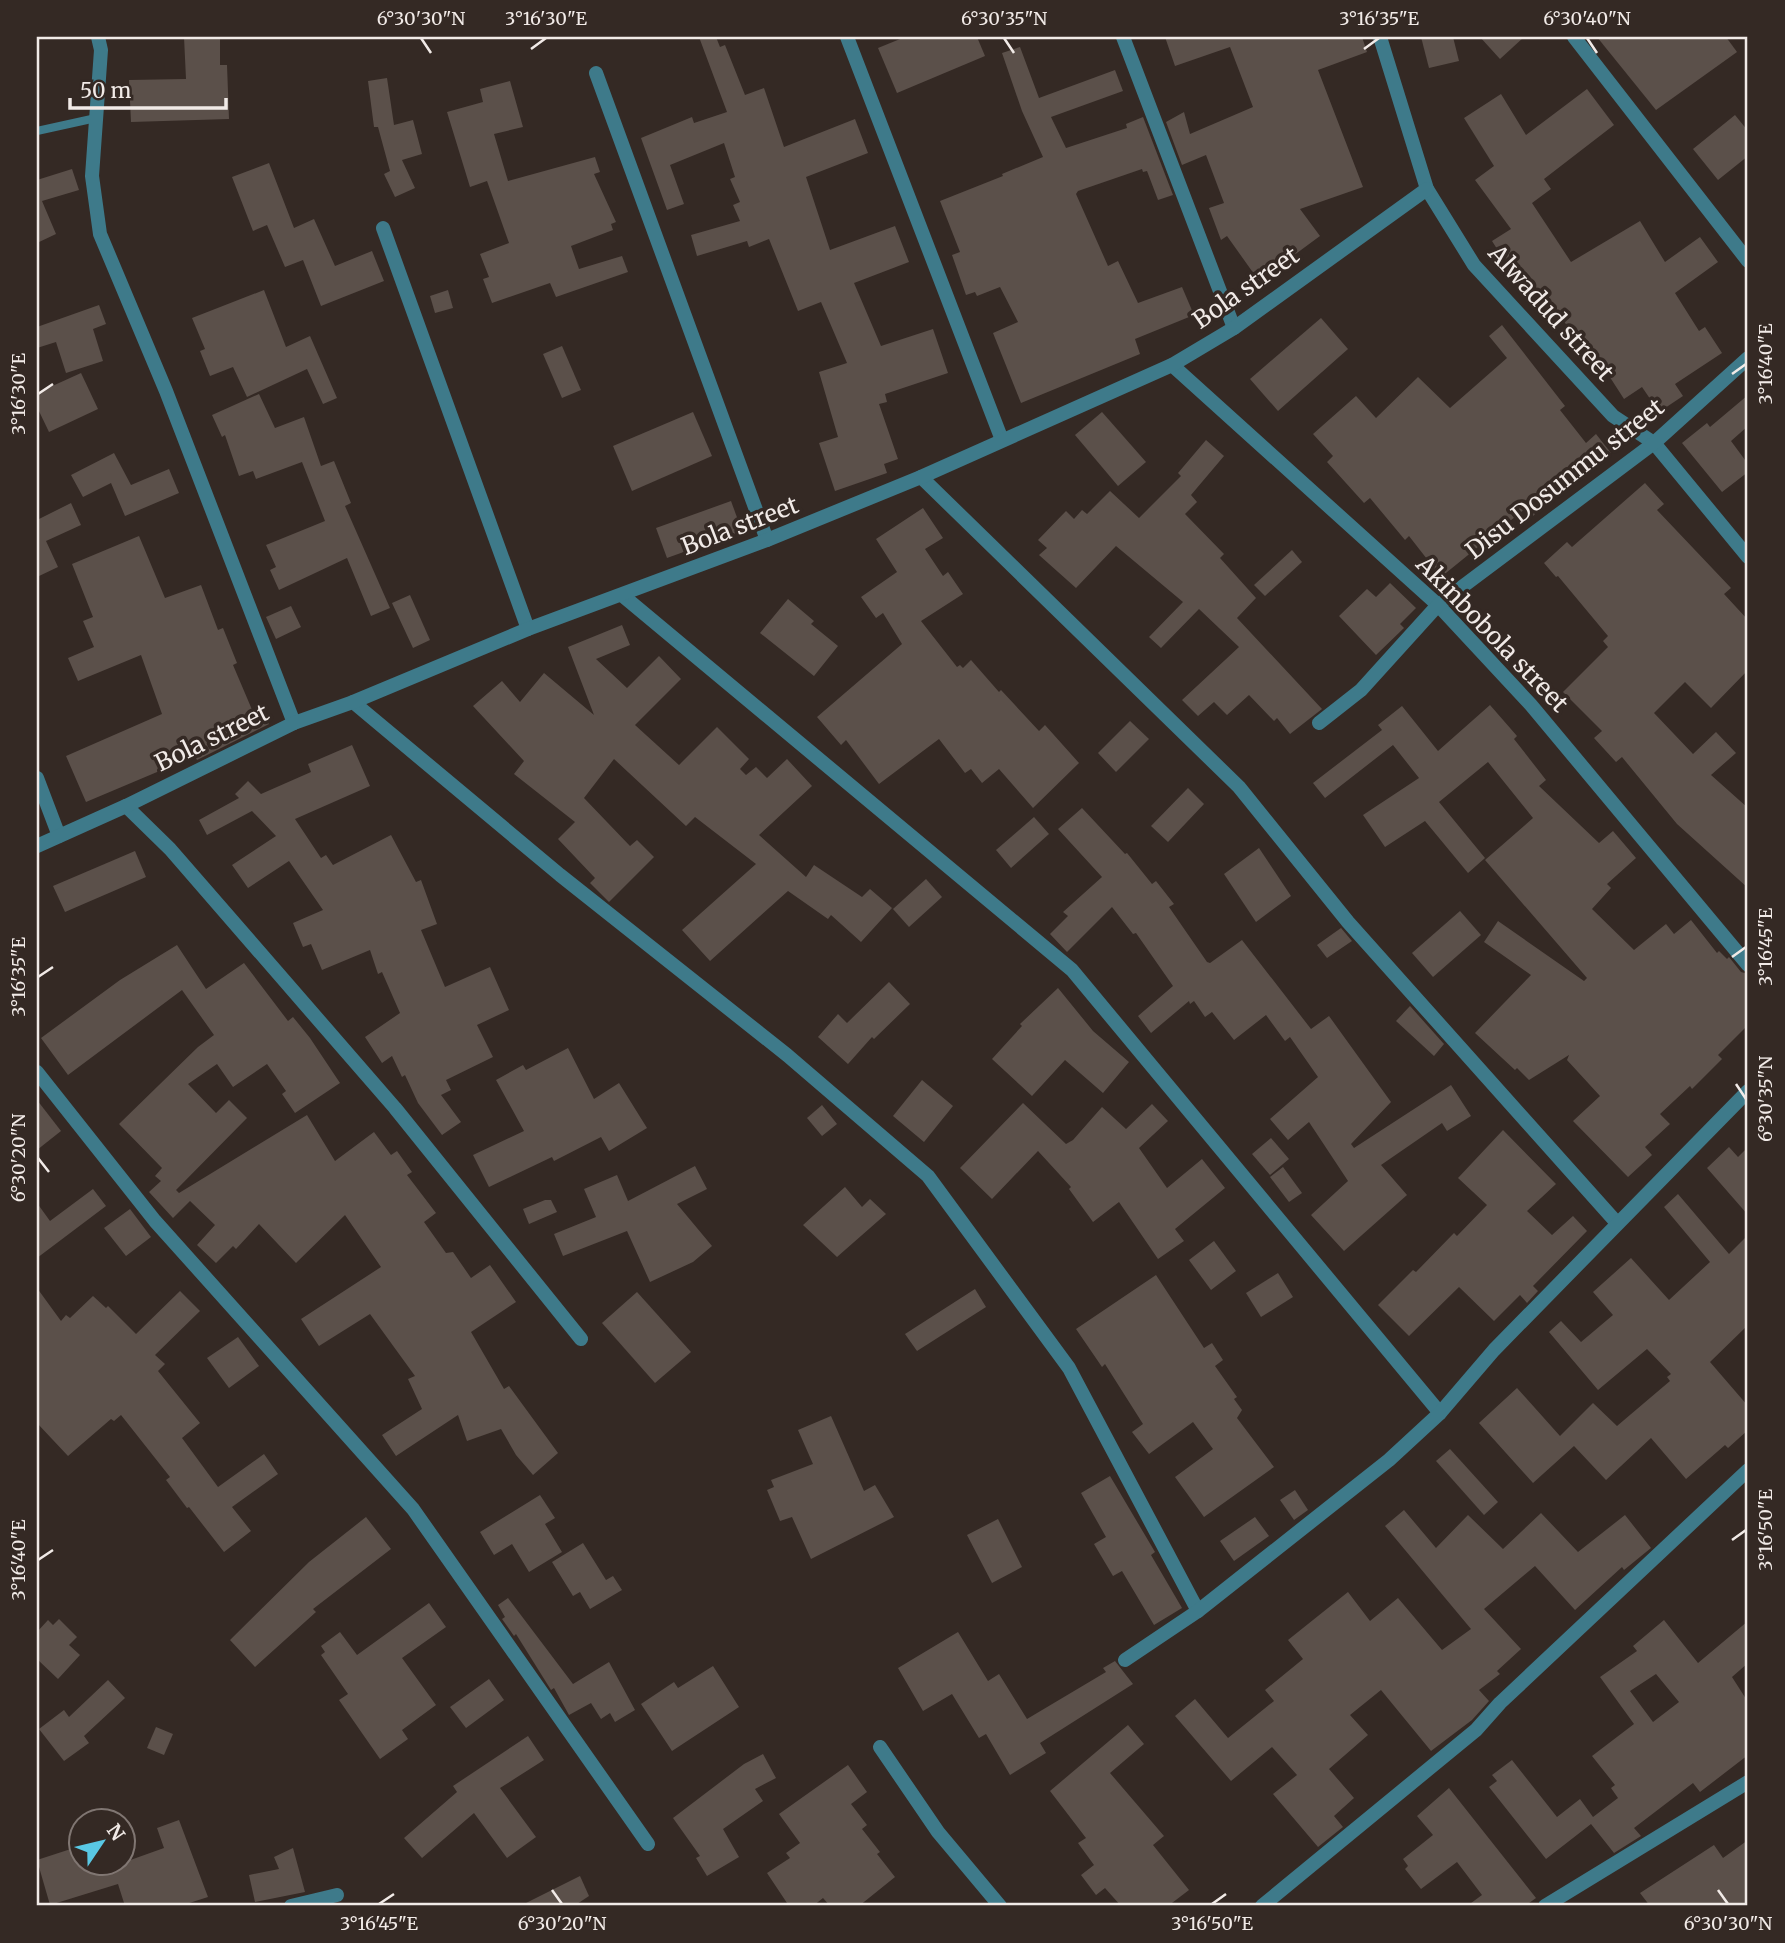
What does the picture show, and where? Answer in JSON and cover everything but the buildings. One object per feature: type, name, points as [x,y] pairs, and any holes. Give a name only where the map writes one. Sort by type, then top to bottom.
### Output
[{"type":"street","points":[[98,37],[101,50],[92,176],[100,234],[166,391],[294,723]]},
{"type":"street","points":[[847,37],[1002,440]]},
{"type":"street","points":[[1123,37],[1234,328]]},
{"type":"street","name":"Alwadud street","points":[[1380,37],[1427,189],[1474,265],[1613,416],[1654,443],[1748,557]]},
{"type":"street","points":[[1573,37],[1748,261]]},
{"type":"street","points":[[596,73],[767,540]]},
{"type":"street","name":"Bola street","points":[[37,846],[126,806],[294,723],[353,702],[528,629],[767,540],[921,478],[1172,365],[1234,328],[1427,189]]},
{"type":"street","points":[[383,228],[528,629]]},
{"type":"street","name":"Disu Dosunmu street","points":[[1319,723],[1361,690],[1438,605],[1654,443],[1748,358]]},
{"type":"street","name":"Akinbobola street","points":[[1172,365],[1438,605],[1531,705],[1748,965]]},
{"type":"street","points":[[921,478],[1239,787],[1348,922],[1617,1223]]},
{"type":"street","points":[[622,595],[1072,970],[1440,1413]]},
{"type":"street","points":[[353,702],[560,875],[787,1055],[928,1175],[1069,1368],[1198,1611]]},
{"type":"street","points":[[37,778],[60,836]]},
{"type":"street","points":[[126,806],[170,849],[396,1108],[581,1339]]},
{"type":"street","points":[[37,1072],[156,1221],[412,1508],[648,1844]]},
{"type":"street","points":[[1125,1660],[1198,1611],[1338,1502],[1440,1413],[1494,1350],[1748,1091]]},
{"type":"street","points":[[1262,1906],[1476,1730],[1500,1703],[1748,1469]]},
{"type":"street","points":[[880,1747],[938,1832],[1000,1906]]},
{"type":"street","points":[[1545,1906],[1748,1782]]},
{"type":"street","points":[[291,1906],[337,1895]]},
{"type":"lane","points":[[37,131],[96,118]]}]
